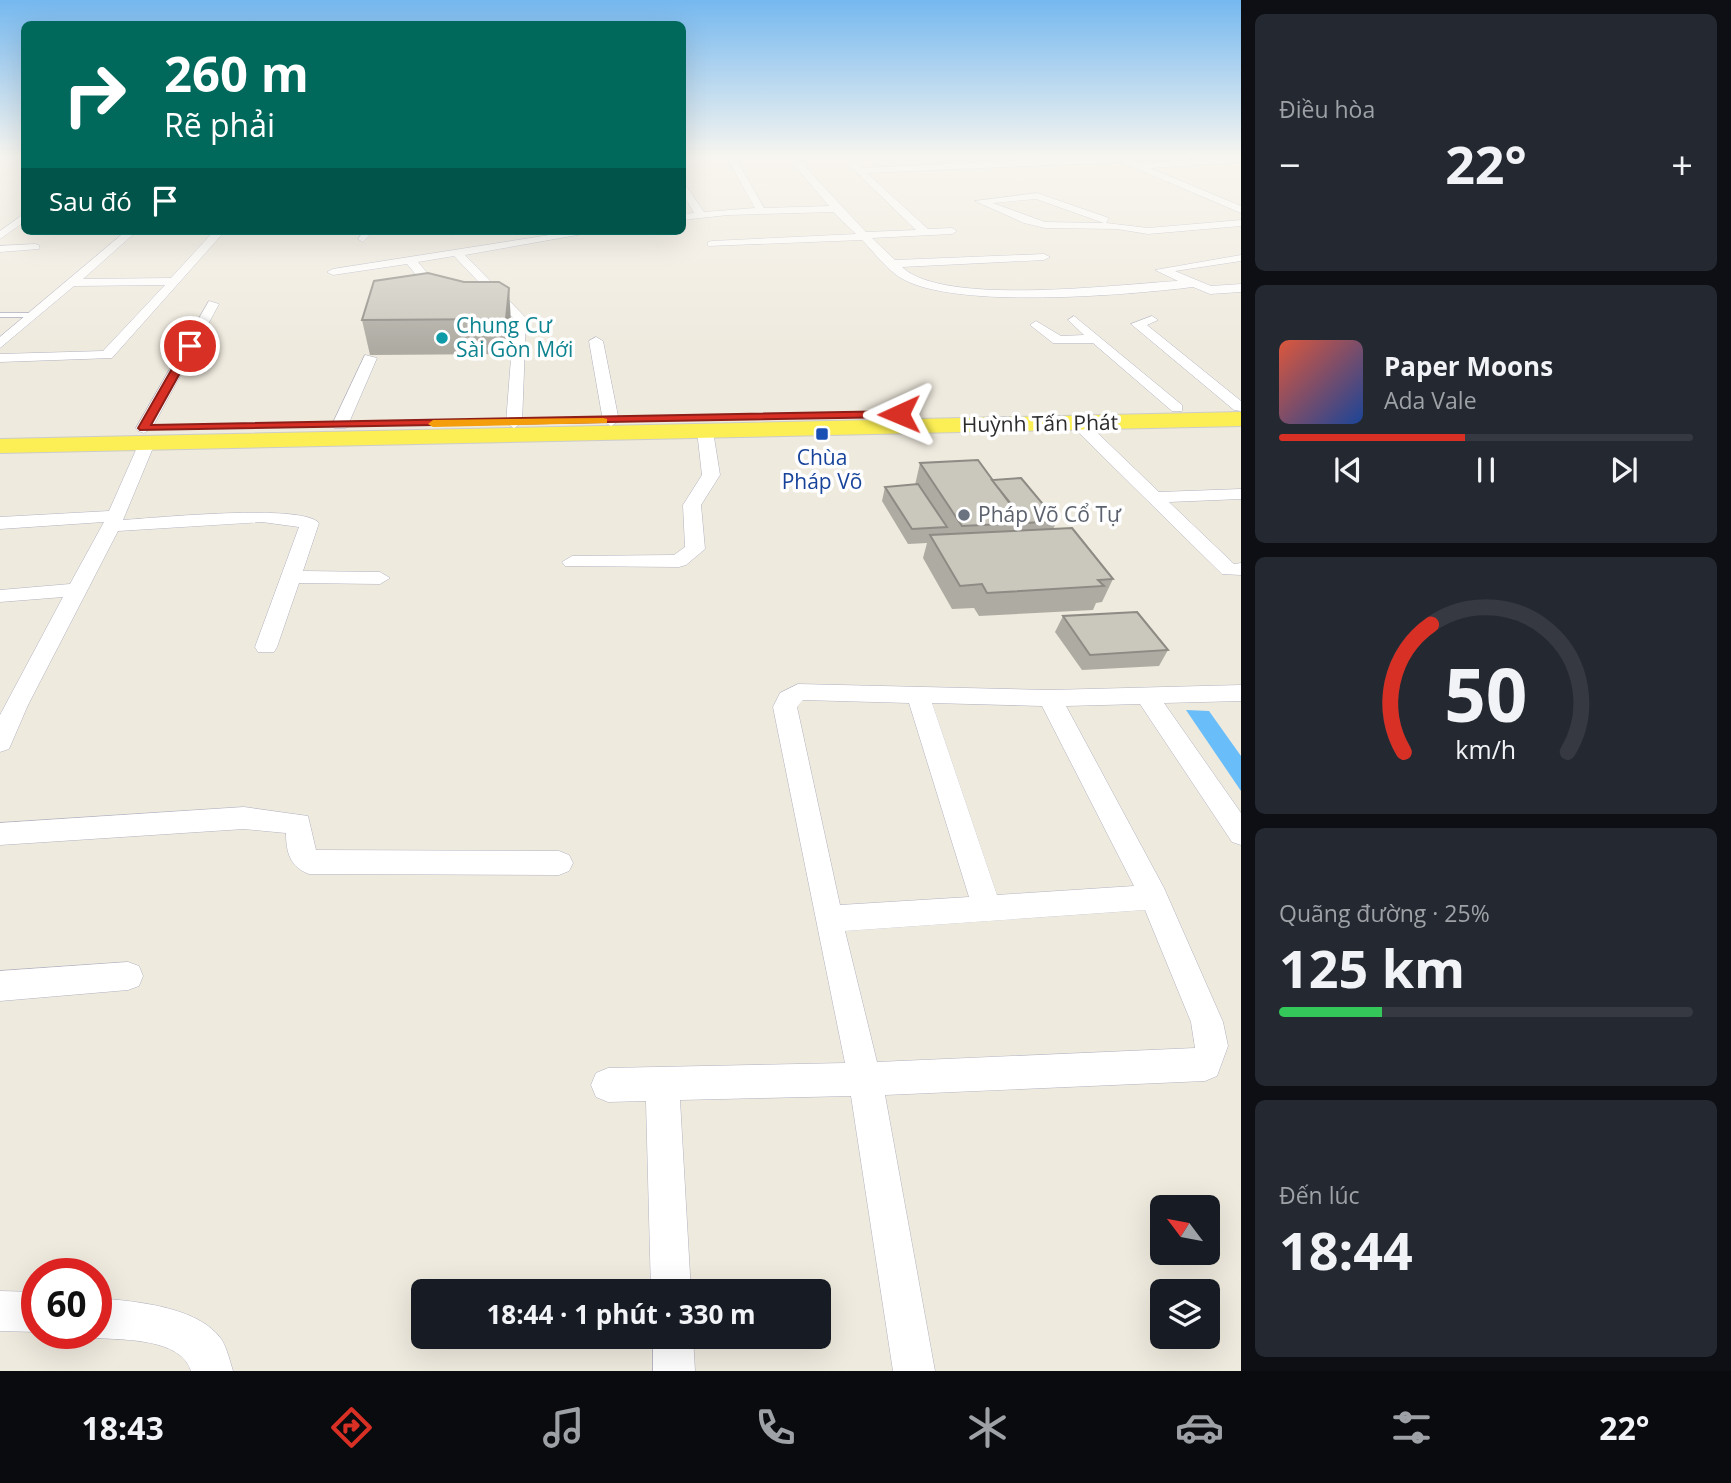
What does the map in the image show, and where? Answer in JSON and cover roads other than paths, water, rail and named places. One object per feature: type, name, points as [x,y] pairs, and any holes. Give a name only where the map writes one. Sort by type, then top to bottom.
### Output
[{"type":"main road","name":"Huỳnh Tấn Phát","points":[[0,431],[145,435],[705,431],[1177,408],[1240,411]]},
{"type":"main road","name":"Huỳnh Tấn Phát","points":[[0,446],[340,425],[611,421],[1078,423],[1240,411]]},
{"type":"street","points":[[0,236],[20,220]]},
{"type":"street","points":[[849,220],[904,275],[927,284],[998,295],[1191,284]]},
{"type":"street","points":[[913,220],[926,232]]},
{"type":"street","points":[[1027,220],[1037,224],[1117,226],[1148,231],[1241,223]]},
{"type":"street","points":[[1102,220],[1117,226]]},
{"type":"street","points":[[1206,228],[1229,237]]},
{"type":"street","points":[[712,243],[952,231]]},
{"type":"street","points":[[0,344],[127,235]]},
{"type":"street","points":[[0,358],[107,355],[216,235]]},
{"type":"street","points":[[333,272],[457,253],[548,235]]},
{"type":"street","points":[[0,249],[35,247]]},
{"type":"street","points":[[457,253],[503,308],[520,318],[514,423]]},
{"type":"street","points":[[892,264],[1044,257]]},
{"type":"street","points":[[1241,258],[1161,270],[1191,284],[1217,291],[1241,288]]},
{"type":"street","points":[[410,260],[450,307]]},
{"type":"street","points":[[71,283],[175,281]]},
{"type":"street","points":[[0,743],[8,706],[80,589],[113,521],[145,435],[212,304]]},
{"type":"street","points":[[1074,320],[1177,408]]},
{"type":"street","points":[[1152,320],[1138,324],[1240,411]]},
{"type":"street","points":[[1036,325],[1058,340],[1096,339]]},
{"type":"street","points":[[596,341],[611,421]]},
{"type":"street","points":[[340,425],[370,358]]},
{"type":"street","points":[[1078,423],[1237,574]]},
{"type":"street","points":[[572,562],[679,561],[692,554],[695,549],[692,505],[711,475],[705,431]]},
{"type":"street","points":[[1158,497],[1241,494]]},
{"type":"street","points":[[0,523],[262,517],[307,521],[310,524],[266,647]]},
{"type":"street","points":[[292,577],[380,578]]},
{"type":"street","points":[[0,596],[80,589]]},
{"type":"street","points":[[914,1371],[864,1079],[785,707],[788,699],[798,692],[1050,698],[1241,693]]},
{"type":"street","points":[[918,695],[987,908]]},
{"type":"street","points":[[1147,696],[1241,834]]},
{"type":"street","points":[[608,1085],[864,1079],[1205,1064],[1212,1046],[1207,1022],[1154,897],[1050,698]]},
{"type":"street","points":[[0,834],[244,818],[299,824],[300,851],[309,862],[559,863]]},
{"type":"street","points":[[828,919],[1154,897]]},
{"type":"street","points":[[0,986],[128,976]]},
{"type":"street","points":[[662,1083],[670,1279]]},
{"type":"street","points":[[0,1311],[21,1312]]},
{"type":"street","points":[[112,1319],[141,1322],[175,1331],[200,1345],[212,1363],[212,1371]]},
{"type":"street","points":[[673,1349],[674,1371]]},
{"type":"lane","points":[[0,316],[33,315]]},
{"type":"water","points":[[1186,710],[1209,711],[1241,756],[1241,791]]},
{"type":"place","name":"Chung Cư Sài Gòn Mới","points":[[442,338]]},
{"type":"place","name":"Chùa Pháp Võ","points":[[822,434]]},
{"type":"place","name":"Pháp Võ Cổ Tự","points":[[964,515]]}]
